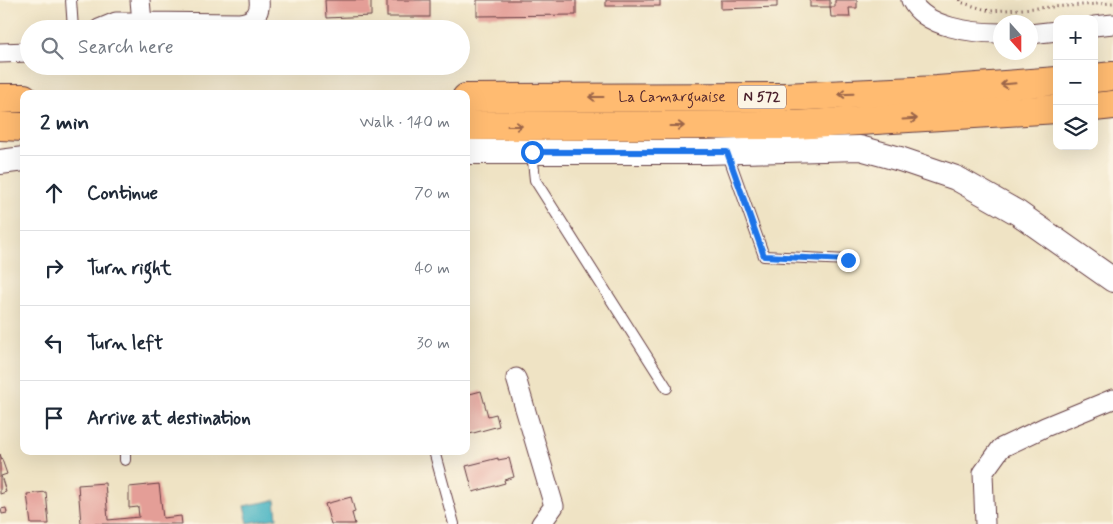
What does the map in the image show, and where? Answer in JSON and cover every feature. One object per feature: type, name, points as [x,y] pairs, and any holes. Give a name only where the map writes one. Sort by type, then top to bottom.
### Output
[{"type":"highway","points":[[1098,78],[1113,76]]},
{"type":"highway","name":"La Camarguaise","points":[[470,98],[784,96],[937,90],[1053,81]]},
{"type":"highway","points":[[0,98],[20,98]]},
{"type":"highway","points":[[1098,106],[1113,105]]},
{"type":"highway","name":"La Camarguaise","points":[[470,126],[794,125],[1053,109]]},
{"type":"highway","points":[[0,126],[20,127]]},
{"type":"street","points":[[140,0],[142,20]]},
{"type":"street","points":[[250,20],[260,8],[260,0]]},
{"type":"street","points":[[911,0],[914,6],[932,20],[979,33],[993,33]]},
{"type":"street","points":[[1098,26],[1113,24]]},
{"type":"street","points":[[1038,33],[1053,31]]},
{"type":"street","points":[[0,54],[20,53]]},
{"type":"street","points":[[470,152],[727,152],[860,148],[956,178],[1018,213],[1113,280]]},
{"type":"street","points":[[0,162],[20,160]]},
{"type":"street","points":[[516,378],[554,506],[541,524]]},
{"type":"street","points":[[984,524],[983,473],[1001,448],[1045,427],[1113,400]]},
{"type":"lane","points":[[71,0],[72,20]]},
{"type":"lane","points":[[532,152],[535,180],[667,388]]},
{"type":"lane","points":[[727,152],[764,256],[848,260]]},
{"type":"lane","points":[[435,455],[454,524]]},
{"type":"path","points":[[960,0],[960,2],[990,11],[1113,3]]},
{"type":"water","points":[[275,500],[277,518],[248,523],[244,506]]},
{"type":"building","points":[[325,0],[371,0],[371,16],[326,18]]},
{"type":"building","points":[[387,0],[430,0],[430,17],[387,17]]},
{"type":"building","points":[[477,0],[576,0],[576,15],[477,16]]},
{"type":"building","points":[[606,0],[660,0],[660,6],[606,6]]},
{"type":"building","points":[[721,0],[777,0],[777,7],[721,9]]},
{"type":"building","points":[[810,0],[830,0],[830,7],[810,7]]},
{"type":"building","points":[[835,0],[857,0],[857,8],[849,8],[850,17],[831,17],[830,7],[835,7]]},
{"type":"building","points":[[481,391],[488,416],[496,414],[499,426],[470,434],[470,394]]},
{"type":"building","points":[[0,454],[7,474],[1,476],[6,492],[0,494]]},
{"type":"building","points":[[498,458],[498,460],[509,458],[514,477],[504,480],[505,483],[473,492],[466,466]]},
{"type":"building","points":[[105,483],[108,520],[139,517],[138,507],[129,508],[129,487],[159,484],[163,518],[181,516],[182,524],[81,524],[78,485]]},
{"type":"building","points":[[46,492],[49,524],[31,524],[27,494]]},
{"type":"building","points":[[351,497],[355,512],[352,513],[355,524],[331,524],[325,504]]},
{"type":"building","points":[[6,508],[7,513],[2,514],[1,509]]},
{"type":"route","points":[[532,152],[727,152],[764,256],[848,260]]}]
